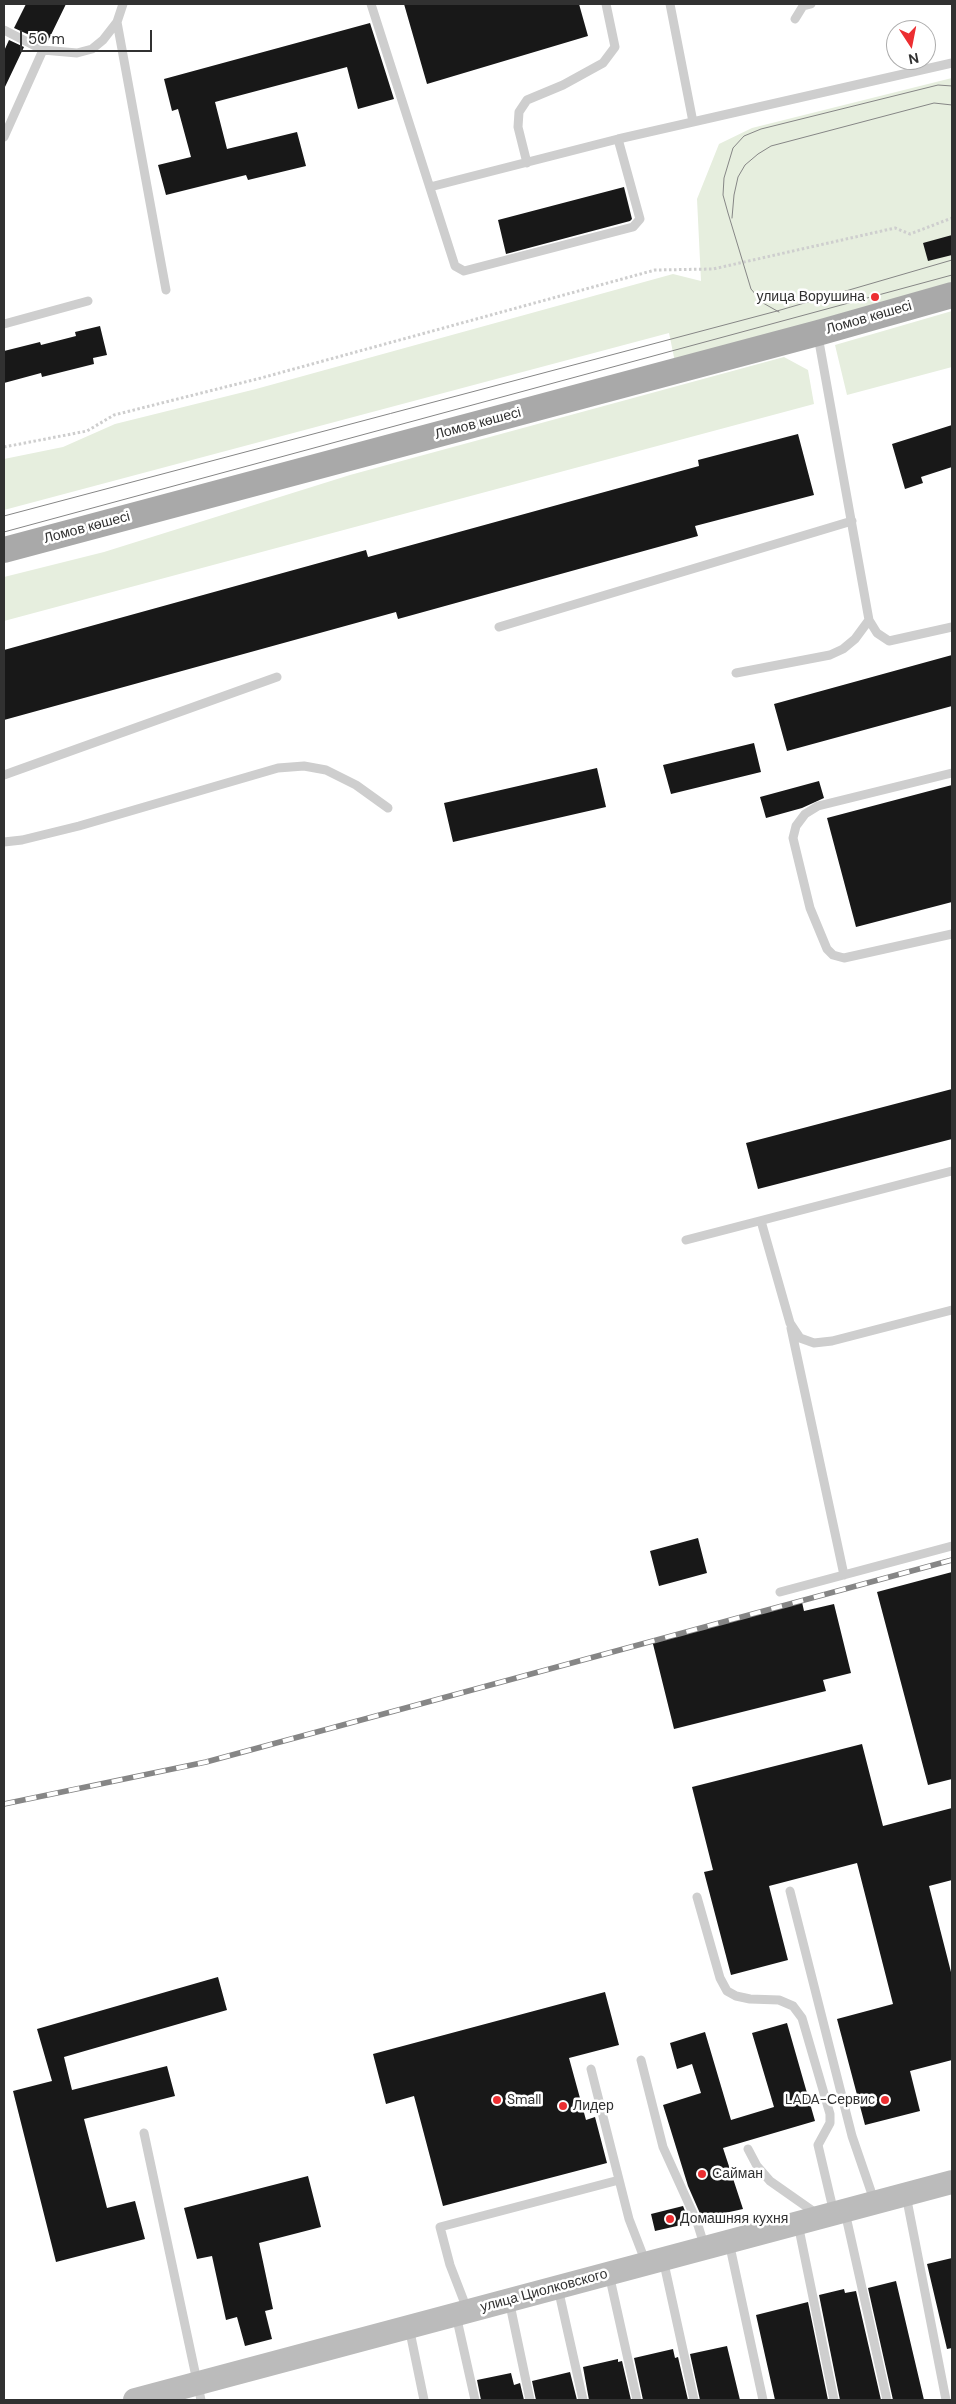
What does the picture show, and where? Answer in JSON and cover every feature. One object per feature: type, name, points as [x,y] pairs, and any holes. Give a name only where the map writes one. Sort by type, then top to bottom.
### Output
[{"type":"main road","name":"Ломов көшесі","points":[[4,550],[818,333],[952,295]]},
{"type":"street","name":"улица Циолковского","points":[[135,2400],[199,2392],[408,2327],[952,2182]]},
{"type":"lane","points":[[4,30],[43,50],[77,54],[92,49],[103,40],[117,22],[122,4]]},
{"type":"lane","points":[[371,4],[455,266],[464,271],[633,228],[640,219],[618,139]]},
{"type":"lane","points":[[527,163],[518,127],[519,112],[527,100],[563,85],[604,63],[614,47],[606,4]]},
{"type":"lane","points":[[670,4],[694,122]]},
{"type":"lane","points":[[795,19],[803,6],[811,4]]},
{"type":"lane","points":[[117,22],[166,290]]},
{"type":"lane","points":[[4,138],[43,50]]},
{"type":"lane","points":[[430,187],[618,139],[952,63]]},
{"type":"lane","points":[[4,324],[88,301]]},
{"type":"lane","points":[[818,333],[869,620],[876,633],[888,641],[952,627]]},
{"type":"lane","points":[[499,627],[852,521]]},
{"type":"lane","points":[[736,673],[830,655],[843,649],[855,639],[869,620]]},
{"type":"lane","points":[[4,775],[277,677]]},
{"type":"lane","points":[[4,842],[22,840],[78,826],[278,768],[304,766],[326,770],[356,785],[388,808]]},
{"type":"lane","points":[[952,773],[818,806],[805,814],[796,826],[793,838],[810,908],[827,949],[833,955],[844,958],[952,934]]},
{"type":"lane","points":[[686,1240],[952,1171]]},
{"type":"lane","points":[[761,1221],[790,1323],[844,1575]]},
{"type":"lane","points":[[790,1323],[800,1338],[814,1343],[832,1342],[952,1310]]},
{"type":"lane","points":[[780,1592],[952,1546]]},
{"type":"lane","points":[[790,1891],[852,2136],[875,2203]]},
{"type":"lane","points":[[697,1898],[720,1978],[727,1991],[736,1996],[779,2000],[793,2006],[802,2018],[830,2114],[830,2123],[818,2145],[834,2214],[886,2400]]},
{"type":"lane","points":[[641,2060],[663,2147],[697,2222],[705,2248]]},
{"type":"lane","points":[[591,2068],[629,2219],[655,2262],[694,2400]]},
{"type":"lane","points":[[144,2133],[199,2392]]},
{"type":"lane","points":[[748,2149],[757,2166],[770,2181],[834,2214]]},
{"type":"lane","points":[[475,2400],[462,2313],[440,2227],[619,2180]]},
{"type":"lane","points":[[906,2195],[946,2400]]},
{"type":"lane","points":[[797,2224],[834,2400]]},
{"type":"lane","points":[[729,2242],[763,2400]]},
{"type":"lane","points":[[609,2274],[637,2400]]},
{"type":"lane","points":[[558,2288],[583,2400]]},
{"type":"lane","points":[[509,2300],[530,2400]]},
{"type":"lane","points":[[408,2327],[424,2400]]},
{"type":"path","points":[[4,447],[86,431],[114,415],[261,378],[655,270],[713,269],[895,228],[910,234],[952,218]]},
{"type":"green space","points":[[952,78],[952,286],[675,362],[669,333],[4,510],[4,459],[63,447],[115,424],[256,389],[673,274],[701,281],[697,199],[719,144],[752,128]]},
{"type":"green space","points":[[952,311],[952,367],[847,395],[835,345]]},
{"type":"green space","points":[[784,357],[808,370],[814,404],[4,621],[4,577],[104,552],[350,475]]},
{"type":"building","points":[[26,4],[66,4],[47,43],[14,28]]},
{"type":"building","points":[[404,4],[579,4],[588,36],[427,84]]},
{"type":"building","points":[[370,23],[394,99],[358,109],[347,67],[215,102],[227,149],[297,132],[306,166],[248,180],[246,175],[166,195],[158,165],[191,157],[178,109],[172,111],[164,79]]},
{"type":"building","points":[[9,40],[24,47],[4,89],[4,51]]},
{"type":"building","points":[[624,187],[632,219],[630,221],[506,254],[498,220]]},
{"type":"building","points":[[952,235],[952,255],[928,261],[923,243]]},
{"type":"building","points":[[100,326],[107,355],[93,358],[94,364],[42,377],[41,373],[4,383],[4,351],[40,342],[41,345],[76,336],[75,332]]},
{"type":"building","points":[[952,425],[952,467],[921,477],[923,483],[905,489],[892,444]]},
{"type":"building","points":[[798,434],[814,495],[695,526],[698,536],[398,619],[396,612],[4,720],[4,650],[366,550],[368,557],[699,466],[698,460]]},
{"type":"building","points":[[952,655],[952,706],[787,751],[774,704]]},
{"type":"building","points":[[754,743],[761,772],[671,794],[663,765]]},
{"type":"building","points":[[597,768],[606,807],[453,842],[444,803]]},
{"type":"building","points":[[819,781],[824,798],[802,808],[766,818],[760,797]]},
{"type":"building","points":[[952,785],[952,902],[856,927],[827,818]]},
{"type":"building","points":[[952,1089],[952,1139],[758,1189],[746,1143]]},
{"type":"building","points":[[698,1538],[707,1573],[659,1586],[650,1551]]},
{"type":"building","points":[[952,1572],[952,1779],[928,1785],[877,1592]]},
{"type":"building","points":[[802,1602],[804,1611],[834,1604],[851,1673],[823,1680],[826,1691],[674,1729],[652,1640]]},
{"type":"building","points":[[862,1744],[883,1826],[952,1808],[952,1880],[929,1886],[952,1976],[952,2060],[910,2071],[920,2111],[865,2125],[837,2019],[893,2004],[857,1863],[769,1886],[788,1960],[731,1975],[704,1872],[713,1870],[692,1787]]},
{"type":"building","points":[[218,1977],[227,2010],[64,2057],[72,2090],[167,2066],[175,2096],[84,2119],[107,2208],[135,2201],[145,2239],[56,2262],[13,2091],[52,2081],[37,2029]]},
{"type":"building","name":"Small","points":[[605,1992],[619,2045],[569,2058],[586,2120],[595,2117],[607,2163],[443,2206],[414,2096],[386,2104],[373,2054]]},
{"type":"building","points":[[787,2023],[815,2121],[723,2148],[743,2209],[702,2218],[688,2186],[663,2105],[701,2093],[692,2064],[677,2069],[670,2043],[705,2032],[731,2120],[774,2107],[752,2033]]},
{"type":"building","points":[[308,2176],[321,2227],[259,2243],[273,2309],[265,2311],[272,2339],[245,2346],[237,2317],[226,2320],[212,2256],[197,2259],[184,2208]]},
{"type":"building","points":[[683,2206],[690,2223],[655,2231],[651,2214]]},
{"type":"building","points":[[952,2258],[952,2348],[947,2349],[927,2264]]},
{"type":"building","points":[[896,2281],[924,2400],[893,2400],[868,2288]]},
{"type":"building","points":[[844,2289],[845,2293],[856,2291],[881,2400],[840,2400],[819,2295]]},
{"type":"building","points":[[808,2302],[828,2400],[775,2400],[756,2315]]},
{"type":"building","points":[[727,2346],[740,2400],[700,2400],[690,2354]]},
{"type":"building","points":[[673,2349],[675,2358],[678,2357],[688,2400],[643,2400],[634,2358]]},
{"type":"building","points":[[618,2359],[618,2362],[622,2361],[631,2400],[589,2400],[583,2367]]},
{"type":"building","points":[[570,2372],[577,2400],[536,2400],[532,2381]]},
{"type":"building","points":[[511,2373],[514,2385],[520,2383],[524,2400],[481,2400],[477,2380]]},
{"type":"tram line","points":[[779,312],[763,303],[751,289],[728,213],[723,195],[724,178],[733,148],[744,136],[761,129],[938,85],[952,86]]},
{"type":"tram line","points":[[732,218],[738,177],[745,165],[771,146],[934,103],[952,105]]},
{"type":"tram line","points":[[4,516],[777,311],[952,260]]},
{"type":"tram line","points":[[4,532],[952,275]]},
{"type":"railway","points":[[4,1804],[206,1762],[952,1560]]},
{"type":"place","name":"улица Ворушина","points":[[875,297]]},
{"type":"place","name":"Small","points":[[497,2100]]},
{"type":"place","name":"LADA-Сервис","points":[[885,2100]]},
{"type":"place","name":"Лидер","points":[[563,2106]]},
{"type":"place","name":"Сайман","points":[[702,2174]]},
{"type":"place","name":"Домашняя кухня","points":[[670,2219]]}]
